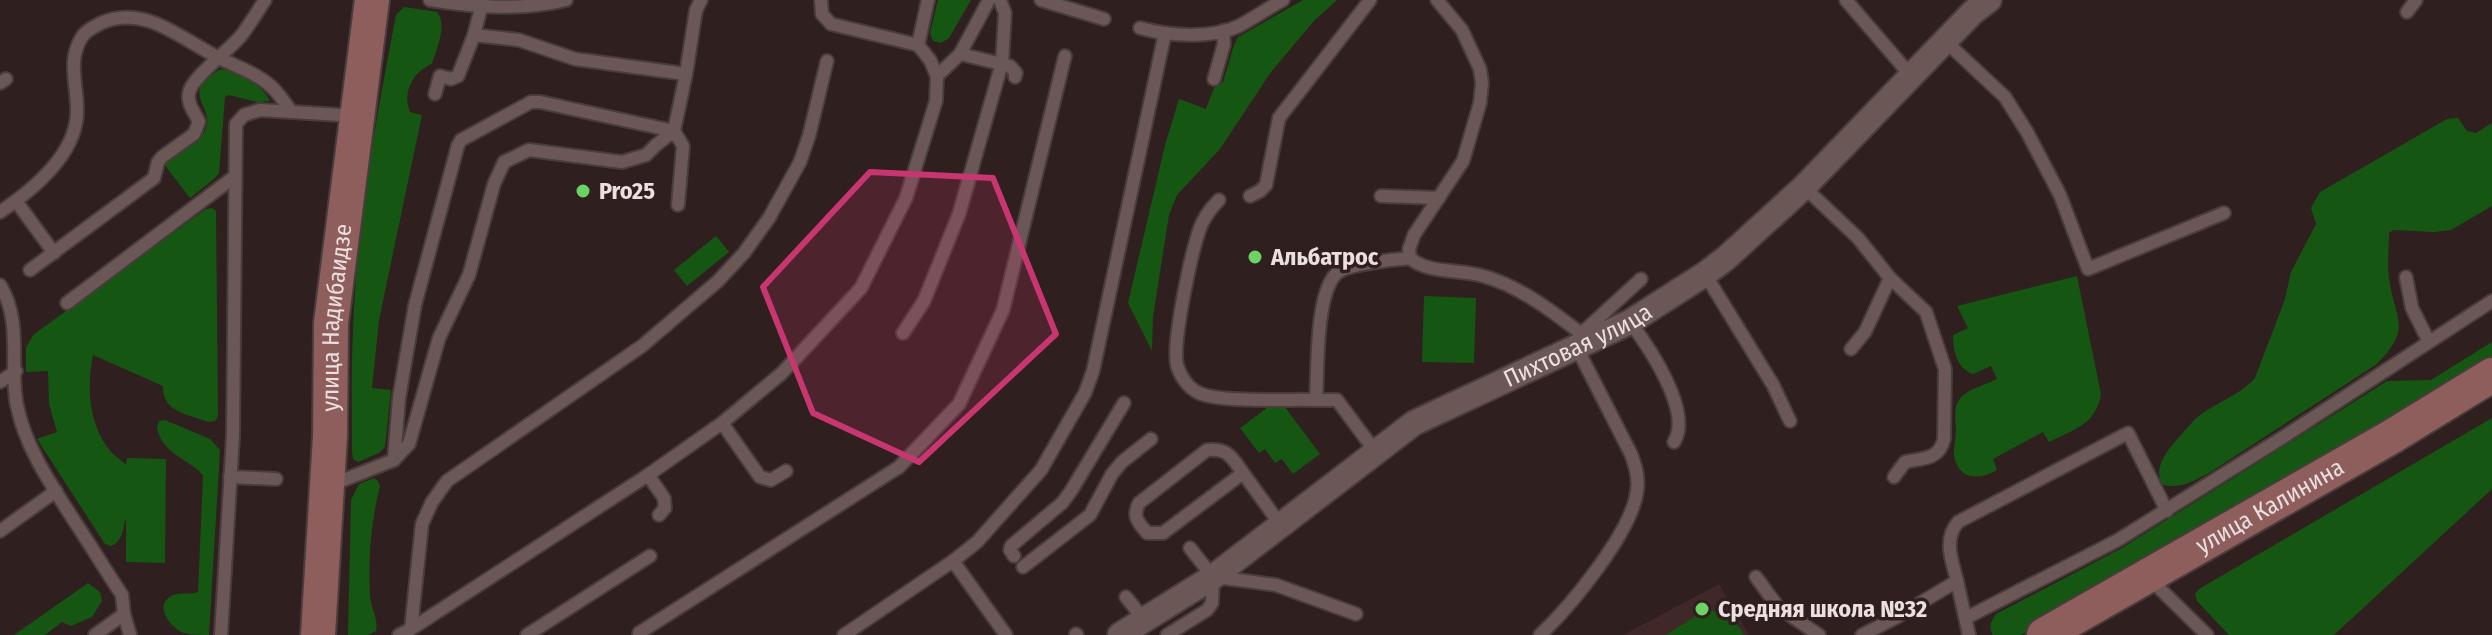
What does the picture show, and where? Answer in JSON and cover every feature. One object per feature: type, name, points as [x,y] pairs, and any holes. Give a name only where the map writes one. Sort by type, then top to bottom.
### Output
[{"type":"main road","name":"улица Надибаидзе","points":[[318,635],[327,487],[331,323],[372,0]]},
{"type":"main road","name":"улица Калинина","points":[[2044,635],[2391,437],[2492,375]]},
{"type":"street","name":"Пихтовая улица","points":[[1120,635],[1213,577],[1414,423],[1583,341],[1630,322],[1705,274],[1804,187],[1973,12],[1989,0]]},
{"type":"lane","points":[[30,270],[154,178],[162,157],[194,134],[199,122],[189,104],[193,81],[243,34],[265,0]]},
{"type":"lane","points":[[430,0],[482,4],[549,4],[566,0]]},
{"type":"lane","points":[[327,487],[394,460],[412,439],[439,338],[469,275],[494,184],[504,162],[529,150],[622,162],[646,155],[674,131],[696,10],[701,0]]},
{"type":"lane","points":[[405,632],[648,475],[722,423],[782,373],[861,288],[906,198],[936,101],[937,76],[918,45],[831,24],[822,14],[821,0]]},
{"type":"lane","points":[[918,45],[928,0]]},
{"type":"lane","points":[[937,76],[960,54],[989,0]]},
{"type":"lane","points":[[903,333],[924,301],[959,214],[1002,63],[1006,22],[1000,0]]},
{"type":"lane","points":[[1041,0],[1076,6],[1104,19]]},
{"type":"lane","points":[[1140,28],[1165,33],[1223,31],[1238,27],[1283,0]]},
{"type":"lane","points":[[1250,196],[1266,185],[1279,118],[1370,0]]},
{"type":"lane","points":[[1437,0],[1462,30],[1480,69],[1480,103],[1463,161],[1414,235],[1409,249],[1410,258],[1419,265],[1484,276],[1541,303],[1583,341],[1638,473],[1637,493],[1618,537],[1567,607],[1540,635]]},
{"type":"lane","points":[[1846,0],[1912,77]]},
{"type":"lane","points":[[2407,12],[2416,0]]},
{"type":"lane","points":[[435,94],[440,76],[451,79],[458,76],[482,4]]},
{"type":"lane","points":[[0,212],[52,170],[61,157],[78,112],[72,62],[82,37],[91,28],[118,17],[156,22],[220,58],[249,70],[270,85],[291,111]]},
{"type":"lane","points":[[1214,79],[1224,44],[1223,31]]},
{"type":"lane","points":[[844,635],[977,542],[1041,470],[1085,393],[1093,371],[1165,33]]},
{"type":"lane","points":[[474,35],[519,40],[575,59],[686,74]]},
{"type":"lane","points":[[1945,41],[2005,97],[2027,132],[2060,195],[2088,269],[2224,213]]},
{"type":"lane","points":[[960,54],[1002,63],[1014,69],[1015,77]]},
{"type":"lane","points":[[638,634],[899,467],[954,412],[1003,310],[1065,56]]},
{"type":"lane","points":[[405,632],[422,524],[432,502],[447,481],[642,346],[718,281],[744,253],[769,218],[800,162],[827,61]]},
{"type":"lane","points":[[394,460],[399,398],[415,305],[461,140],[531,102],[674,131],[683,146],[678,205]]},
{"type":"lane","points":[[221,635],[233,436],[236,124],[244,115],[260,110],[357,116]]},
{"type":"lane","points":[[67,303],[234,177]]},
{"type":"lane","points":[[1804,187],[1858,238],[1890,278],[1926,312],[1945,369],[1942,449],[1937,454],[1905,462],[1894,477]]},
{"type":"lane","points":[[1381,196],[1439,198]]},
{"type":"lane","points":[[1219,200],[1209,210],[1199,230],[1190,266],[1176,344],[1182,378],[1197,392],[1214,397],[1337,400],[1375,451]]},
{"type":"lane","points":[[16,201],[54,253]]},
{"type":"lane","points":[[1316,400],[1320,317],[1327,288],[1338,272],[1410,258]]},
{"type":"lane","points":[[1705,274],[1773,385],[1790,421]]},
{"type":"lane","points":[[2406,277],[2412,308],[2429,342]]},
{"type":"lane","points":[[1851,349],[1865,332],[1890,278]]},
{"type":"lane","points":[[1583,341],[1641,279]]},
{"type":"lane","points":[[0,285],[10,306],[17,404],[28,442],[122,595],[130,635]]},
{"type":"lane","points":[[1966,618],[2118,540],[2167,511],[2492,301]]},
{"type":"lane","points":[[1630,322],[1645,341],[1675,399],[1680,427],[1674,442]]},
{"type":"lane","points":[[0,382],[16,371]]},
{"type":"lane","points":[[1014,556],[1011,546],[1062,503],[1103,447],[1124,403]]},
{"type":"lane","points":[[722,423],[765,481],[786,471]]},
{"type":"lane","points":[[1969,635],[1948,539],[1958,522],[2128,433],[2167,511]]},
{"type":"lane","points":[[1023,567],[1090,515],[1112,474],[1151,439]]},
{"type":"lane","points":[[1243,473],[1163,533],[1147,533],[1135,519],[1139,503],[1207,450],[1216,449],[1227,452],[1243,473],[1280,524]]},
{"type":"lane","points":[[648,475],[664,498],[665,508],[659,515]]},
{"type":"lane","points":[[230,477],[276,479]]},
{"type":"lane","points":[[0,531],[56,491]]},
{"type":"lane","points":[[1167,635],[1207,610],[1212,603],[1213,577],[1190,548]]},
{"type":"lane","points":[[527,635],[650,556]]},
{"type":"lane","points":[[953,561],[1006,635]]},
{"type":"lane","points":[[2147,576],[2207,635]]},
{"type":"lane","points":[[1213,577],[1287,588],[1356,614]]},
{"type":"lane","points":[[1756,577],[1778,607],[1819,635]]},
{"type":"lane","points":[[1862,635],[1957,581]]},
{"type":"lane","points":[[1126,597],[1145,621]]},
{"type":"lane","points":[[95,635],[124,614]]},
{"type":"highlighted area","points":[[870,172],[993,178],[1056,334],[919,462],[813,413],[763,287]]},
{"type":"shaded area","name":"Средняя школа №32","points":[[1719,584],[1749,635],[1623,635]]},
{"type":"green space","points":[[938,0],[971,0],[949,38],[941,43],[933,41],[930,33]]},
{"type":"green space","points":[[1303,0],[1337,0],[1314,21],[1271,72],[1220,149],[1177,195],[1169,215],[1153,317],[1152,351],[1128,303],[1165,145],[1179,99],[1206,109],[1214,88],[1223,82],[1238,37]]},
{"type":"green space","points":[[404,7],[437,12],[441,31],[432,64],[415,77],[407,97],[410,112],[422,115],[379,320],[372,388],[391,390],[385,447],[358,462],[353,459],[352,451],[355,289],[368,171],[396,15]]},
{"type":"green space","points":[[221,69],[249,80],[270,101],[225,97],[219,173],[190,198],[164,164],[204,132],[207,115],[199,94],[201,86]]},
{"type":"green space","points":[[2458,118],[2467,131],[2476,133],[2492,123],[2492,206],[2451,230],[2393,230],[2389,233],[2389,278],[2399,323],[2395,341],[2388,351],[2377,364],[2209,473],[2181,485],[2163,485],[2159,477],[2160,468],[2175,442],[2201,414],[2255,378],[2285,299],[2291,272],[2316,224],[2311,208],[2320,192],[2447,119]]},
{"type":"green space","points":[[206,209],[216,211],[218,416],[215,421],[208,422],[178,411],[167,401],[163,386],[93,355],[91,403],[96,426],[108,448],[126,465],[127,458],[166,459],[165,563],[126,562],[126,519],[118,541],[111,546],[105,544],[37,439],[57,432],[49,404],[48,371],[26,372],[26,348],[33,335]]},
{"type":"green space","points":[[716,236],[729,252],[687,286],[674,270]]},
{"type":"green space","points":[[2077,276],[2101,394],[2094,413],[2082,425],[2049,442],[2043,432],[1993,459],[1997,470],[1977,477],[1965,474],[1954,456],[1957,403],[1966,393],[1997,379],[1991,366],[1973,374],[1960,363],[1955,353],[1953,335],[1968,328],[1957,306]]},
{"type":"green space","points":[[1424,296],[1476,298],[1474,363],[1422,362]]},
{"type":"green space","points":[[2492,342],[2492,370],[2021,635],[1993,635],[1991,624],[1996,614],[2122,548],[2387,381],[2431,380]]},
{"type":"green space","points":[[1279,399],[1320,454],[1293,474],[1282,459],[1275,463],[1265,449],[1259,453],[1240,428]]},
{"type":"green space","points":[[2492,418],[2492,489],[2334,635],[2229,635],[2197,601],[2195,594],[2199,589]]},
{"type":"green space","points":[[165,420],[210,439],[220,450],[209,635],[184,633],[169,621],[164,610],[167,599],[173,595],[198,592],[203,475],[169,449],[159,436],[159,421]]},
{"type":"green space","points":[[374,478],[380,486],[372,526],[369,567],[370,599],[376,631],[368,635],[348,635],[351,500],[359,484]]},
{"type":"green space","points":[[88,583],[100,592],[102,601],[92,617],[71,626],[62,622],[45,635],[14,635]]},
{"type":"green space","points":[[1709,611],[1730,617],[1744,635],[1666,635],[1699,614]]},
{"type":"place","name":"Pro25","points":[[583,191]]},
{"type":"place","name":"Альбатрос","points":[[1255,257]]},
{"type":"place","name":"Средняя школа №32","points":[[1702,609]]}]
